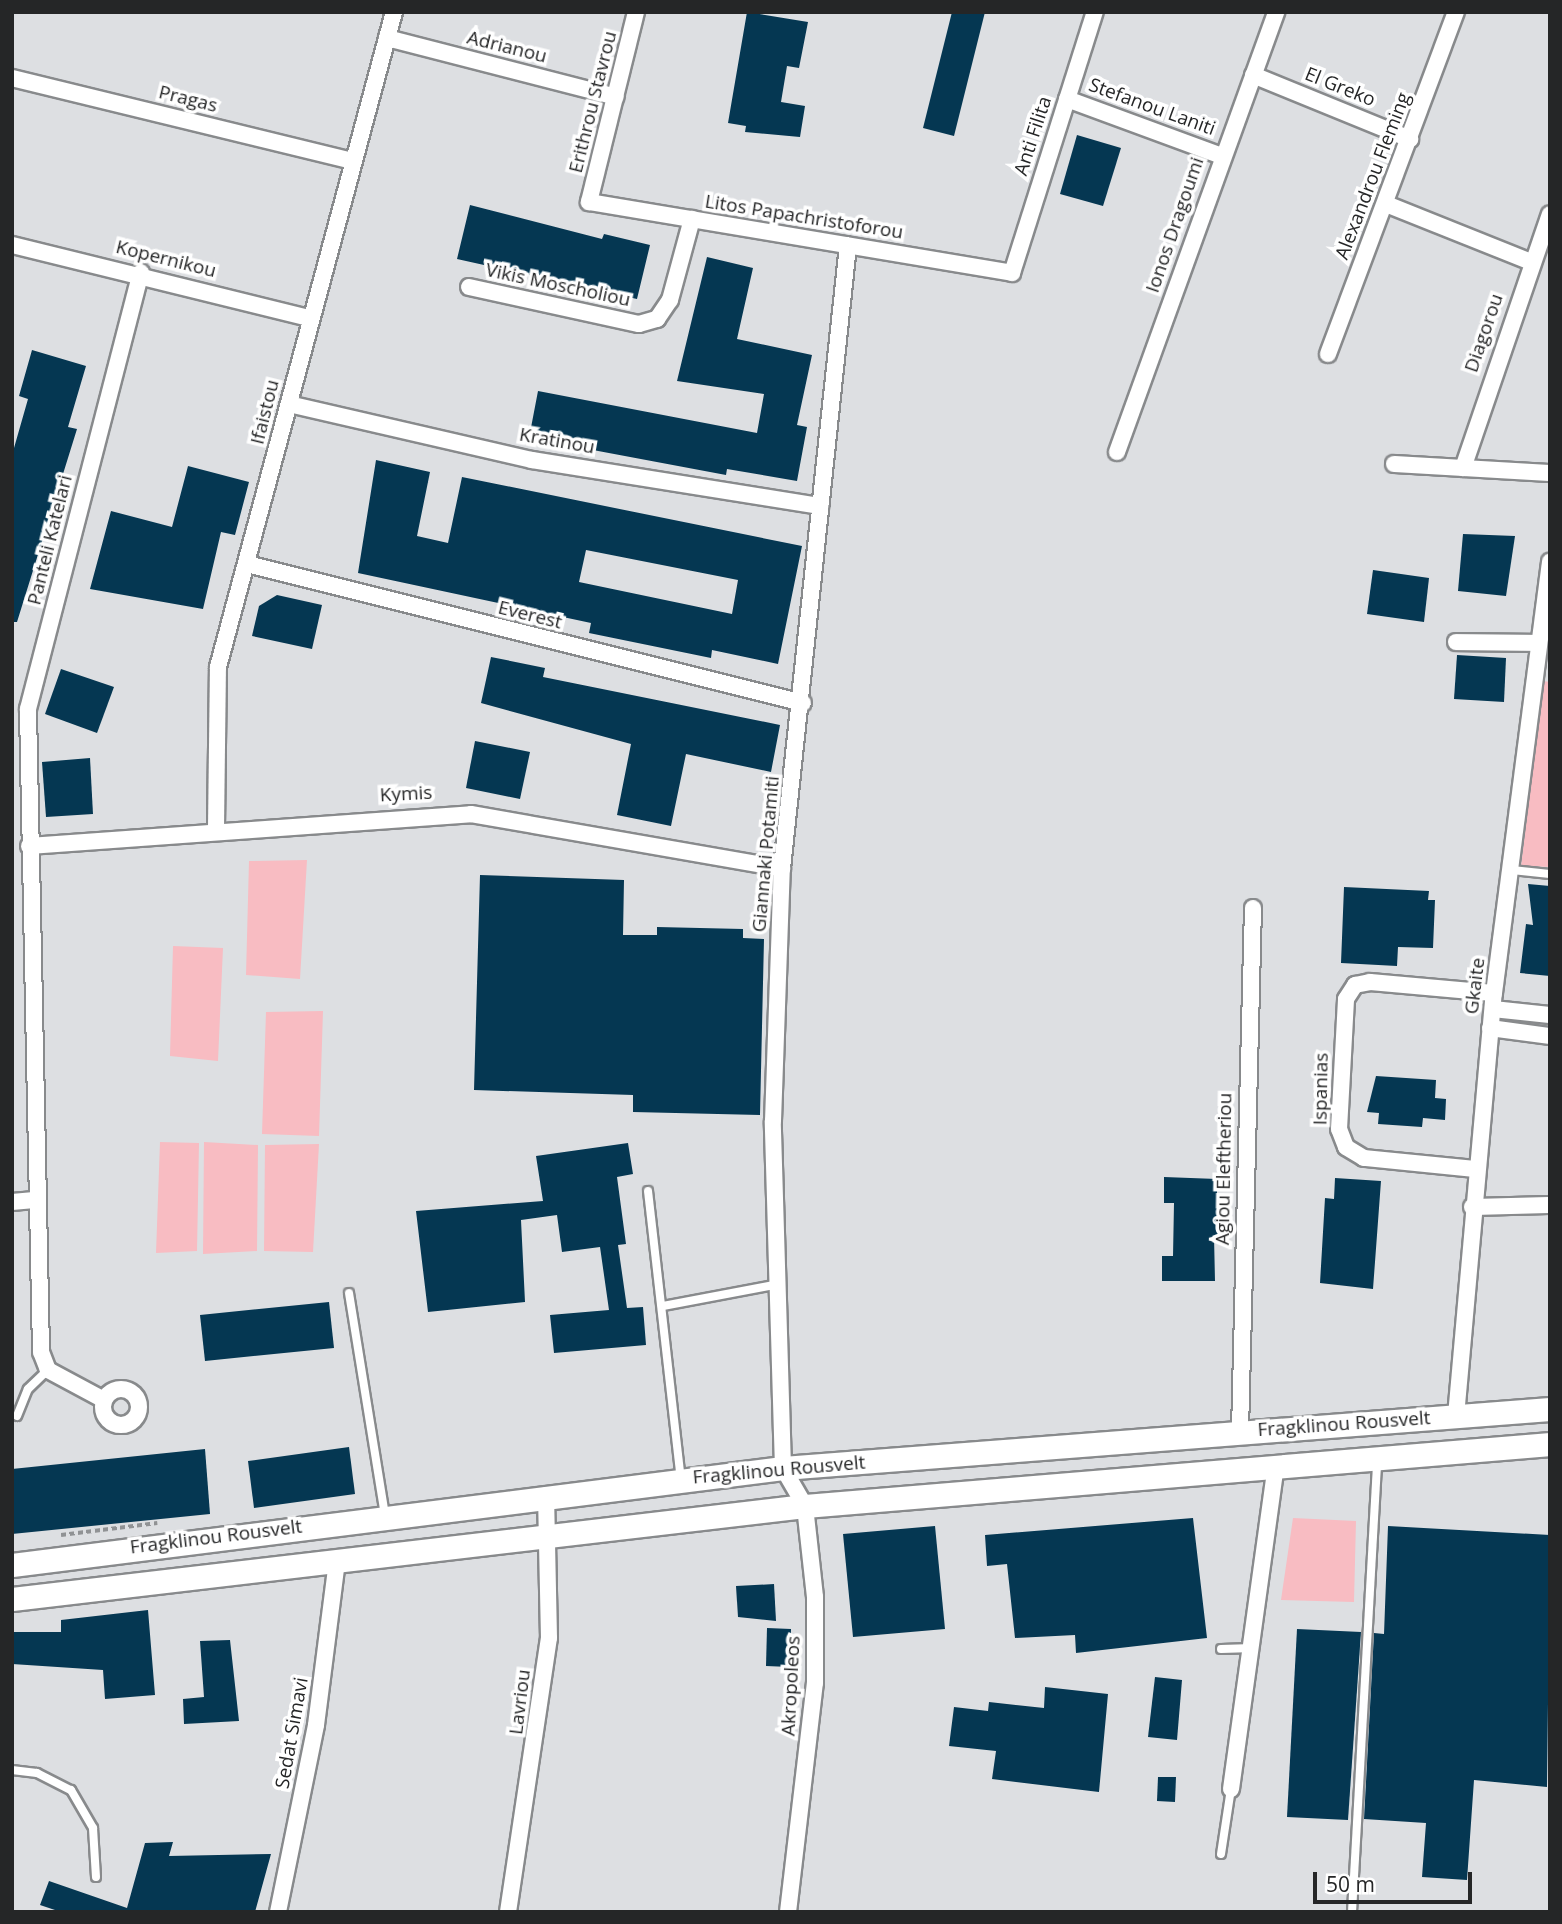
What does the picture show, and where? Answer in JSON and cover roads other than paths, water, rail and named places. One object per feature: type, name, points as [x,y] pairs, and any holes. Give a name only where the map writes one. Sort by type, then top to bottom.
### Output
[{"type":"main road","name":"Fragklinou Rousvelt","points":[[12,1565],[546,1495],[783,1468],[1550,1409]]},
{"type":"main road","name":"Fragklinou Rousvelt","points":[[12,1599],[547,1533],[804,1506],[1550,1444]]},
{"type":"street","name":"Ifaistou","points":[[216,828],[214,689],[309,318],[394,12]]},
{"type":"street","name":"Erithrou Stavrou","points":[[589,202],[636,12]]},
{"type":"street","name":"Anti Filita","points":[[1012,273],[1095,12]]},
{"type":"street","name":"Ionos Dragoumi","points":[[1117,452],[1276,12]]},
{"type":"street","name":"Alexandrou Fleming","points":[[1328,354],[1456,12]]},
{"type":"street","name":"Adrianou","points":[[387,38],[616,97]]},
{"type":"street","name":"El Greko","points":[[1253,75],[1410,139]]},
{"type":"street","name":"Pragas","points":[[12,78],[353,161]]},
{"type":"street","name":"Stefanou Laniti","points":[[1067,99],[1222,156]]},
{"type":"street","name":"Litos Papachristoforou","points":[[589,202],[1012,273]]},
{"type":"street","points":[[1386,204],[1531,262]]},
{"type":"street","name":"Diagorou","points":[[1463,468],[1531,262],[1550,214]]},
{"type":"street","name":"Vikis Moscholiou","points":[[469,287],[639,324],[657,319],[670,300],[692,219]]},
{"type":"street","name":"Kopernikou","points":[[12,245],[141,272],[309,318]]},
{"type":"street","name":"Giannaki Potamiti","points":[[783,1468],[774,1285],[782,868],[803,703],[820,506],[848,245]]},
{"type":"street","name":"Panteli Katelari","points":[[48,1370],[41,1352],[29,846],[20,709],[141,272]]},
{"type":"street","name":"Kratinou","points":[[289,404],[532,460],[820,506]]},
{"type":"street","points":[[1394,464],[1550,473]]},
{"type":"street","name":"Gkaite","points":[[1456,1416],[1475,1169],[1490,1028],[1542,677],[1538,643],[1550,562]]},
{"type":"street","name":"Everest","points":[[247,564],[803,703]]},
{"type":"street","points":[[1456,642],[1538,643]]},
{"type":"street","name":"Kymis","points":[[29,846],[216,828],[471,814],[782,868]]},
{"type":"street","name":"Agiou Eleftheriou","points":[[1240,1431],[1253,908]]},
{"type":"street","name":"Ispanias","points":[[1475,1169],[1364,1158],[1346,1147],[1339,1129],[1346,999],[1355,985],[1493,1001]]},
{"type":"street","points":[[1493,1001],[1550,1015]]},
{"type":"street","points":[[1490,1028],[1550,1036]]},
{"type":"street","points":[[12,1202],[37,1200]]},
{"type":"street","points":[[1472,1207],[1550,1205]]},
{"type":"street","points":[[48,1370],[104,1400]]},
{"type":"street","points":[[1231,1789],[1253,1648],[1276,1465]]},
{"type":"street","name":"Akropoleos","points":[[783,1468],[804,1506],[816,1597],[815,1683],[788,1912]]},
{"type":"street","name":"Lavriou","points":[[508,1912],[549,1638],[546,1495]]},
{"type":"street","name":"Sedat Simavi","points":[[278,1912],[316,1726],[337,1560]]},
{"type":"lane","points":[[1512,870],[1550,874]]},
{"type":"lane","points":[[648,1191],[681,1479]]},
{"type":"lane","points":[[663,1306],[774,1285]]},
{"type":"lane","points":[[349,1293],[385,1516]]},
{"type":"lane","points":[[18,1416],[28,1389],[48,1370]]},
{"type":"lane","points":[[1352,1912],[1377,1459]]},
{"type":"lane","points":[[1221,1649],[1253,1648]]},
{"type":"lane","points":[[12,1770],[37,1773],[71,1790],[93,1828],[96,1877]]},
{"type":"lane","points":[[1221,1854],[1231,1789]]}]
